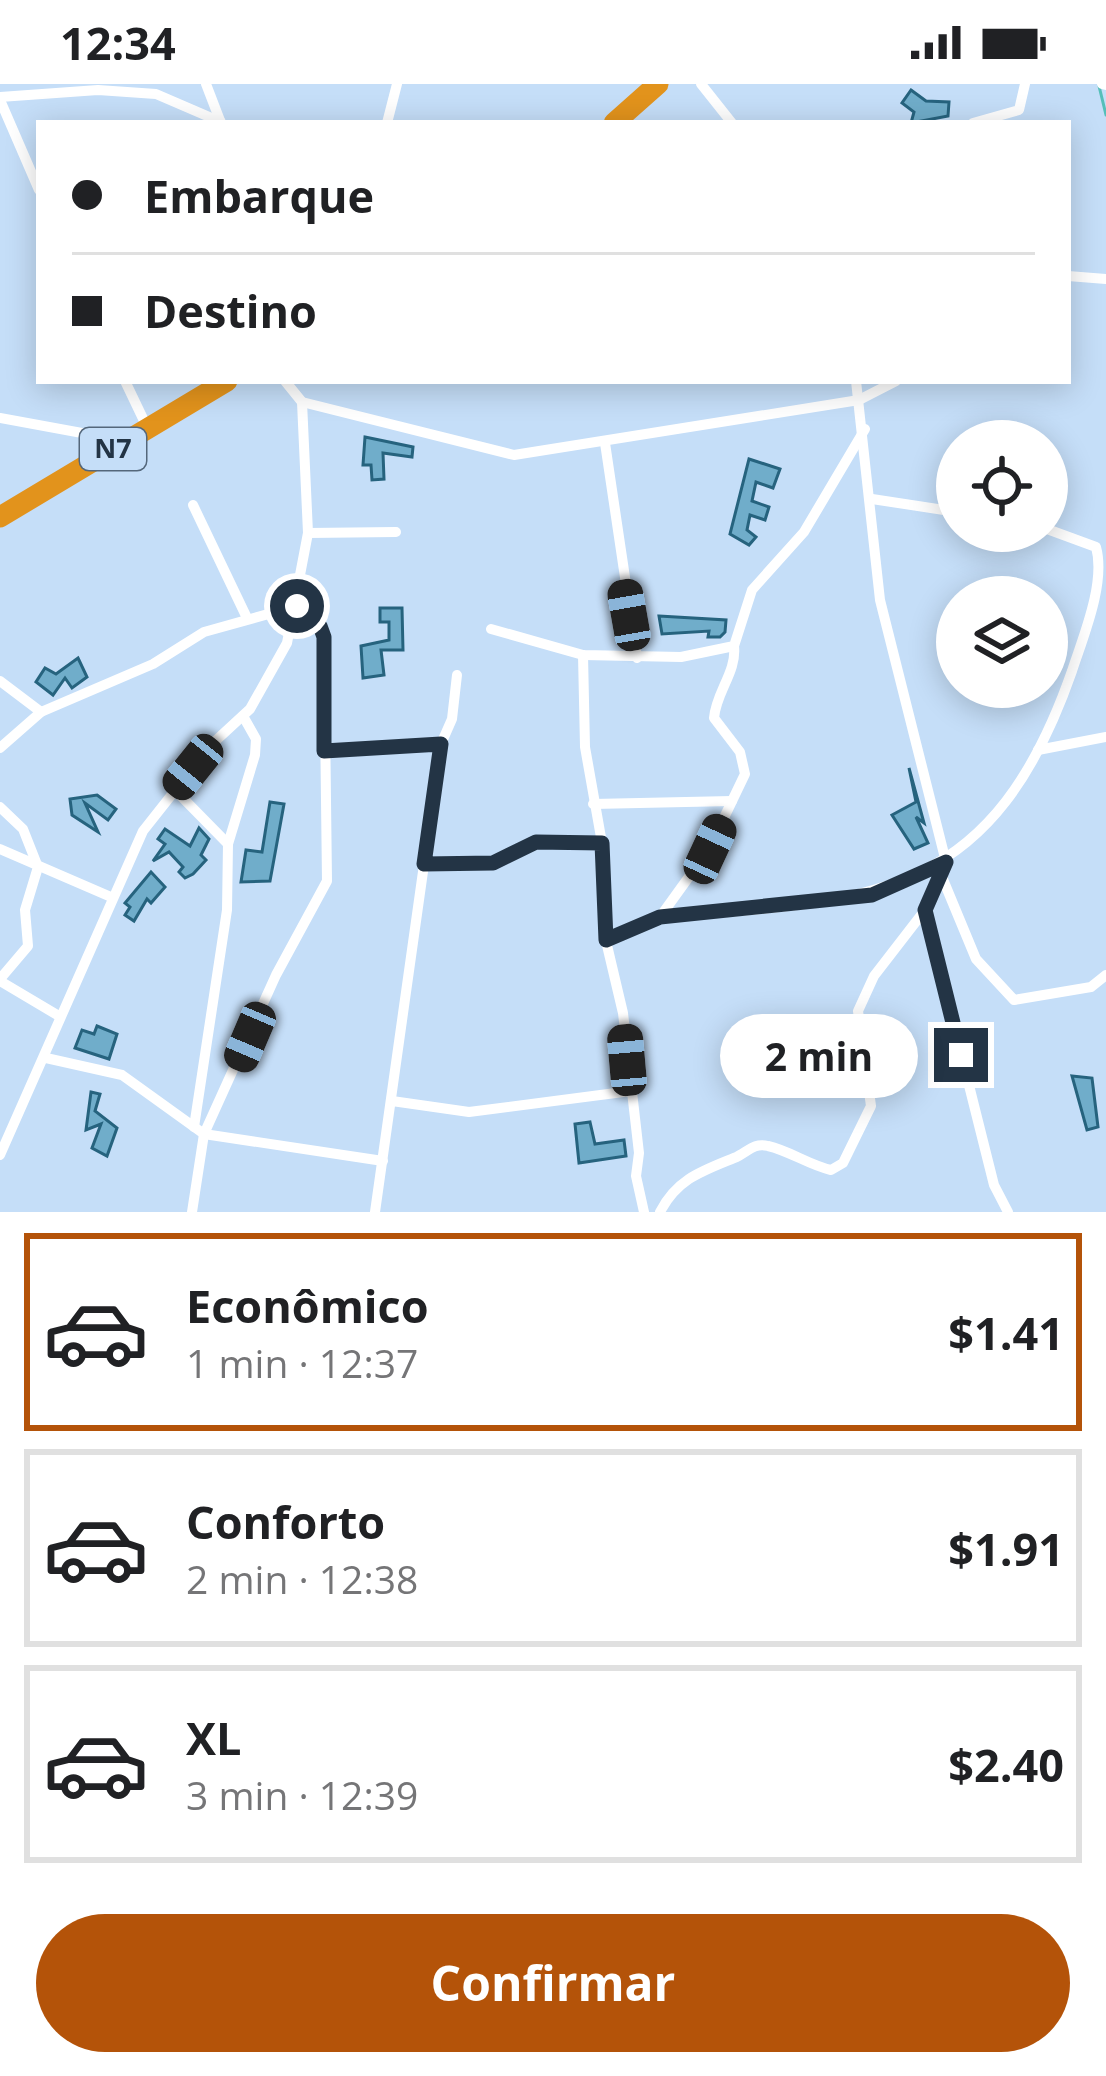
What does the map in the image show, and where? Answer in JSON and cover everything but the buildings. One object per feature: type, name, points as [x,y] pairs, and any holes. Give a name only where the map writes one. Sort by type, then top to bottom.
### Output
[{"type":"highway","points":[[617,120],[658,84]]},
{"type":"highway","name":"N7","points":[[0,517],[221,384]]},
{"type":"street","points":[[206,84],[220,120]]},
{"type":"street","points":[[388,120],[397,84]]},
{"type":"street","points":[[701,84],[730,120]]},
{"type":"street","points":[[984,120],[1019,110],[1024,84]]},
{"type":"street","points":[[36,183],[0,98],[98,90],[155,94],[214,120]]},
{"type":"street","points":[[1071,276],[1106,279]]},
{"type":"street","points":[[126,384],[147,428]]},
{"type":"street","points":[[287,384],[302,402],[482,451],[541,454],[859,400],[890,384]]},
{"type":"street","points":[[660,1212],[670,1192],[700,1167],[737,1157],[752,1146],[768,1146],[831,1170],[843,1163],[871,1106],[858,1011],[874,976],[925,910],[946,862],[880,600],[865,429],[856,384]]},
{"type":"street","points":[[0,1155],[143,831],[272,676],[296,609],[308,533],[302,402]]},
{"type":"street","points":[[0,416],[127,441]]},
{"type":"street","points":[[660,917],[698,872],[745,774],[744,760],[714,718],[715,703],[735,660],[734,646],[752,590],[804,532],[865,429]]},
{"type":"street","points":[[604,443],[637,658]]},
{"type":"street","points":[[872,499],[936,509]]},
{"type":"street","points":[[193,505],[247,618]]},
{"type":"street","points":[[308,533],[396,532]]},
{"type":"street","points":[[606,940],[660,917],[872,895],[946,862],[992,818],[1038,750],[1090,617],[1100,569],[1089,541],[1068,536]]},
{"type":"street","points":[[0,748],[41,712],[153,664],[204,632],[296,609],[320,626],[324,637],[327,881],[199,1130]]},
{"type":"street","points":[[490,629],[583,655],[637,658],[734,646]]},
{"type":"street","points":[[583,655],[585,748],[602,843],[606,940],[623,1013],[639,1153],[636,1176],[644,1212]]},
{"type":"street","points":[[375,1212],[441,744],[452,719],[457,675]]},
{"type":"street","points":[[0,681],[41,712]]},
{"type":"street","points":[[192,1212],[227,910],[228,844],[255,755],[256,739],[243,716]]},
{"type":"street","points":[[1038,750],[1106,737]]},
{"type":"street","points":[[324,751],[441,744]]},
{"type":"street","points":[[175,790],[228,844]]},
{"type":"street","points":[[593,805],[732,801]]},
{"type":"street","points":[[0,807],[23,829],[38,867],[25,910],[28,946],[0,980],[59,1016]]},
{"type":"street","points":[[424,864],[493,863],[536,842],[602,843]]},
{"type":"street","points":[[1,853],[111,897]]},
{"type":"street","points":[[942,877],[976,959],[1014,1000],[1091,987],[1106,975]]},
{"type":"street","points":[[925,910],[994,1185],[1009,1212]]},
{"type":"street","points":[[46,1058],[122,1076],[199,1130],[383,1161]]},
{"type":"street","points":[[392,1102],[469,1112],[631,1091]]},
{"type":"waterway","points":[[1099,86],[1106,115]]},
{"type":"route","points":[[297,606],[295,612],[320,626],[324,637],[324,751],[441,744],[424,864],[493,863],[536,842],[602,843],[606,940],[660,917],[872,895],[946,862],[925,910],[961,1055]]}]
